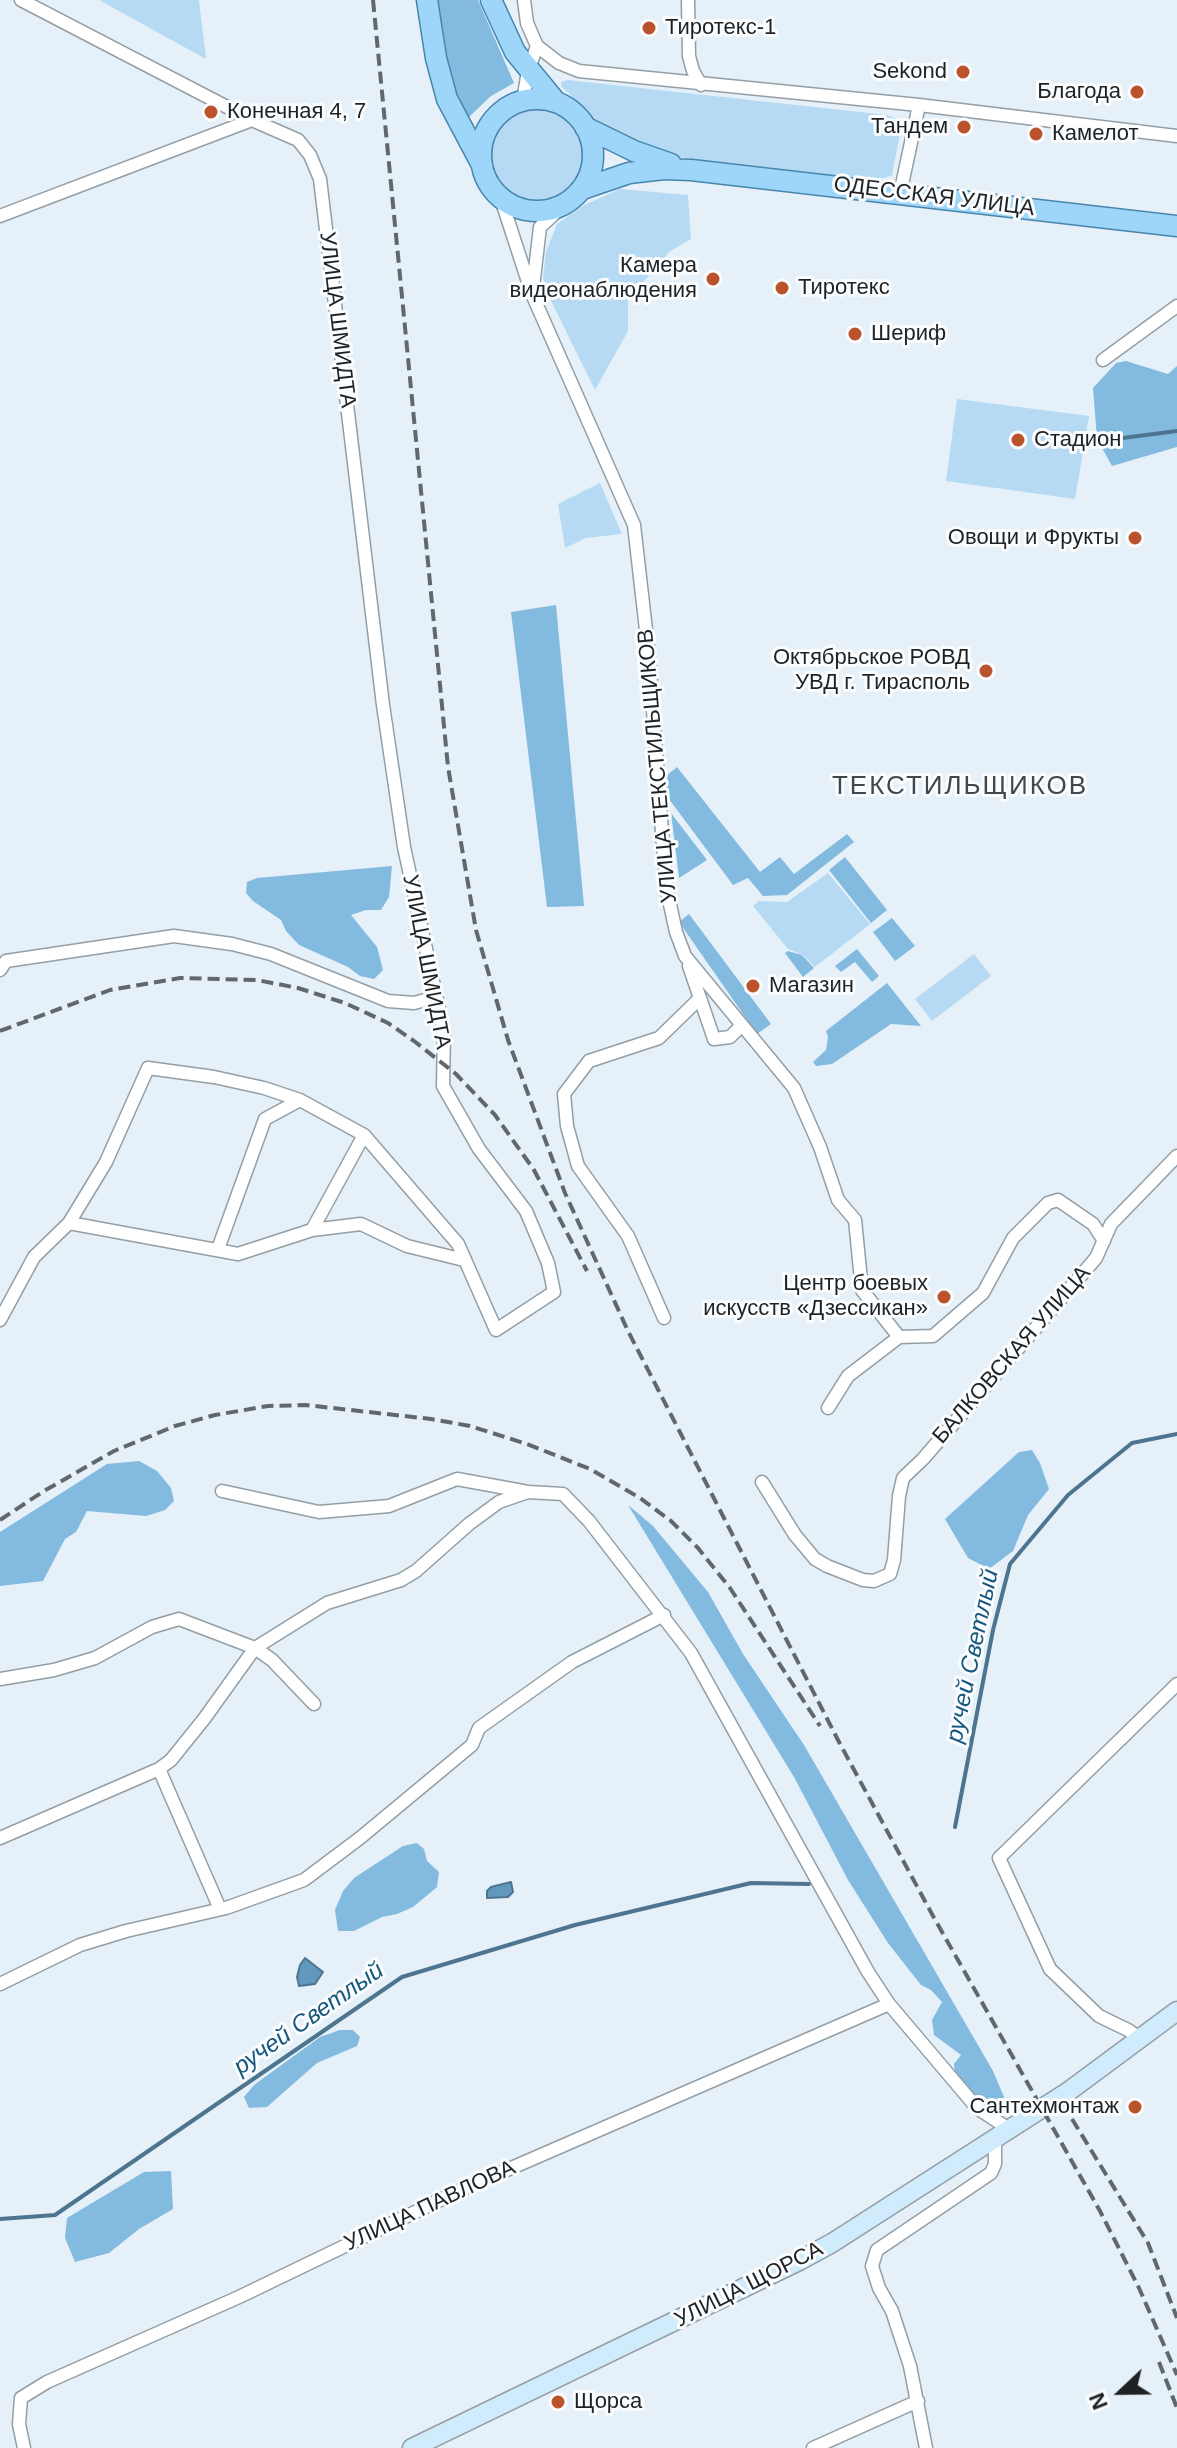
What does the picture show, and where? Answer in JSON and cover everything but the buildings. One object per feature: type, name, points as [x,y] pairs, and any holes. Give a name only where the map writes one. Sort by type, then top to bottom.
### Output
[{"type":"main road","points":[[427,0],[436,58],[447,99],[482,165],[488,184],[501,199],[515,207],[532,211],[549,210],[565,204],[582,189],[629,173],[691,170]]},
{"type":"main road","points":[[491,0],[515,52],[528,71],[556,102],[573,112],[585,127],[593,152],[592,165],[582,189]]},
{"type":"main road","points":[[482,165],[481,149],[490,125],[507,107],[539,99],[556,102]]},
{"type":"main road","points":[[585,127],[634,151],[691,170]]},
{"type":"main road","name":"ОДЕССКАЯ УЛИЦА","points":[[691,170],[1177,226]]},
{"type":"street","name":"УЛИЦА ШМИДТА","points":[[0,1320],[34,1257],[69,1223],[106,1162],[148,1068],[214,1077],[300,1100],[364,1135],[458,1244],[496,1330],[554,1292],[548,1263],[526,1211],[479,1149],[443,1086],[444,1032],[404,847],[383,705],[320,179],[310,155],[298,140],[252,120],[21,0]]},
{"type":"street","points":[[524,0],[527,23],[537,46],[559,63],[579,71],[919,105],[1177,136]]},
{"type":"street","points":[[688,0],[689,56],[701,85]]},
{"type":"street","points":[[523,101],[528,71],[537,46]]},
{"type":"street","points":[[900,194],[919,105]]},
{"type":"street","points":[[0,216],[252,120]]},
{"type":"street","name":"УЛИЦА ТЕКСТИЛЬЩИКОВ","points":[[501,199],[532,294],[634,525],[647,640],[666,886],[676,932],[685,956],[794,1088],[820,1147],[838,1200],[855,1220],[862,1290],[899,1337]]},
{"type":"street","points":[[532,294],[540,227],[565,204]]},
{"type":"street","points":[[1103,360],[1177,306]]},
{"type":"street","points":[[0,970],[6,961],[174,936],[242,946],[271,954],[388,1001],[414,1003],[436,997]]},
{"type":"street","points":[[685,956],[714,1039],[730,1037],[742,1025]]},
{"type":"street","points":[[664,1318],[628,1236],[578,1166],[567,1126],[564,1094],[589,1061],[659,1038],[700,998]]},
{"type":"street","points":[[218,1249],[265,1119],[300,1100]]},
{"type":"street","points":[[312,1230],[364,1135]]},
{"type":"street","name":"БАЛКОВСКАЯ УЛИЦА","points":[[762,1482],[795,1535],[815,1559],[863,1580],[874,1581],[890,1574],[903,1478],[923,1459],[1096,1258],[1111,1224],[1177,1156]]},
{"type":"street","points":[[828,1408],[848,1376],[899,1337],[933,1336],[983,1293],[1013,1238],[1048,1203],[1058,1200],[1093,1224],[1104,1241]]},
{"type":"street","points":[[69,1223],[238,1254],[312,1230],[361,1224],[407,1246],[464,1260]]},
{"type":"street","points":[[222,1491],[319,1512],[389,1506],[457,1479],[528,1492],[563,1494],[589,1521],[664,1615],[691,1653],[868,1972],[889,2004],[1002,2134],[991,2173],[877,2250],[872,2266],[900,2332],[918,2401],[926,2448]]},
{"type":"street","points":[[0,1838],[159,1769],[171,1760],[204,1719],[255,1648],[327,1603],[401,1580],[499,1502],[528,1492]]},
{"type":"street","points":[[0,1984],[80,1945],[220,1909],[304,1880],[472,1745],[479,1728],[572,1662],[664,1615]]},
{"type":"street","points":[[0,1679],[54,1670],[95,1658],[152,1627],[179,1619],[255,1648],[272,1660],[314,1704]]},
{"type":"street","points":[[1141,2039],[1099,2016],[1050,1969],[999,1858],[1177,1684]]},
{"type":"street","points":[[159,1769],[220,1909]]},
{"type":"street","name":"УЛИЦА ПАВЛОВА","points":[[24,2448],[19,2424],[21,2398],[47,2382],[239,2297],[463,2189],[889,2004]]},
{"type":"street","name":"УЛИЦА ЩОРСА","points":[[412,2448],[799,2261],[884,2211],[1069,2091],[1177,2011]]},
{"type":"street","points":[[813,2448],[918,2401]]},
{"type":"shaded area","points":[[99,0],[199,0],[206,59]]},
{"type":"shaded area","points":[[438,0],[478,0],[514,83],[491,96],[468,118],[453,97]]},
{"type":"shaded area","points":[[568,80],[887,115],[897,119],[901,128],[892,175],[884,178],[836,179],[678,157],[627,138],[592,117],[561,86],[561,82]]},
{"type":"shaded area","points":[[538,108],[556,111],[572,122],[583,138],[586,156],[583,174],[572,190],[556,201],[538,204],[520,201],[504,190],[493,174],[490,156],[493,138],[504,122],[520,111]]},
{"type":"shaded area","points":[[620,189],[688,195],[691,239],[669,252],[628,300],[628,331],[595,390],[551,301],[543,278],[546,252],[557,224],[584,205]]},
{"type":"shaded area","points":[[1126,361],[1168,374],[1177,366],[1177,447],[1112,466],[1097,439],[1093,388],[1116,363]]},
{"type":"shaded area","name":"Стадион","points":[[957,399],[1089,416],[1075,499],[946,481]]},
{"type":"shaded area","points":[[600,483],[622,534],[586,538],[565,548],[558,504]]},
{"type":"shaded area","points":[[556,605],[584,906],[547,907],[511,612]]},
{"type":"shaded area","points":[[677,767],[760,872],[780,857],[794,874],[847,834],[854,842],[787,895],[763,896],[748,878],[733,885],[657,783]]},
{"type":"shaded area","points":[[671,813],[707,860],[679,878],[679,877]]},
{"type":"shaded area","points":[[845,857],[887,910],[871,923],[829,870]]},
{"type":"shaded area","points":[[392,866],[389,897],[381,910],[366,910],[351,915],[377,947],[383,970],[374,979],[360,976],[348,967],[299,945],[281,920],[246,893],[247,882],[257,878]]},
{"type":"shaded area","points":[[828,873],[870,924],[815,967],[803,955],[788,949],[753,906],[759,901],[787,902]]},
{"type":"shaded area","points":[[689,914],[771,1024],[757,1034],[679,922]]},
{"type":"shaded area","points":[[892,918],[915,946],[895,961],[873,932]]},
{"type":"shaded area","points":[[857,949],[879,976],[872,982],[855,962],[841,972],[835,966]]},
{"type":"shaded area","points":[[785,953],[802,955],[814,968],[803,977]]},
{"type":"shaded area","points":[[974,954],[991,976],[932,1021],[915,999]]},
{"type":"shaded area","points":[[887,983],[921,1026],[891,1024],[832,1064],[816,1066],[813,1062],[826,1050],[826,1031]]},
{"type":"shaded area","points":[[1032,1450],[1049,1489],[1028,1515],[1013,1551],[989,1569],[968,1558],[945,1519],[1019,1452]]},
{"type":"shaded area","points":[[139,1461],[157,1471],[171,1488],[174,1501],[165,1510],[146,1516],[87,1511],[76,1532],[65,1539],[43,1581],[0,1586],[0,1532],[107,1464]]},
{"type":"shaded area","points":[[628,1505],[653,1526],[708,1592],[743,1654],[804,1745],[993,2071],[1004,2097],[1001,2104],[992,2108],[985,2106],[955,2074],[954,2064],[961,2055],[934,2035],[932,2020],[942,2002],[931,1990],[921,1985],[888,1943],[848,1880],[794,1777]]},
{"type":"shaded area","points":[[417,1843],[424,1849],[427,1861],[439,1872],[437,1887],[413,1907],[382,1917],[354,1931],[338,1931],[335,1910],[343,1891],[354,1878],[403,1846]]},
{"type":"shaded area","points":[[511,1882],[513,1892],[508,1897],[487,1898],[491,1887]]},
{"type":"shaded area","points":[[305,1958],[323,1972],[315,1984],[299,1986],[297,1977]]},
{"type":"shaded area","points":[[340,2030],[353,2030],[360,2037],[357,2046],[317,2063],[267,2107],[249,2108],[244,2097],[254,2085],[320,2037]]},
{"type":"shaded area","points":[[171,2171],[173,2209],[139,2229],[109,2253],[75,2262],[65,2238],[67,2218],[144,2172]]},
{"type":"waterway","points":[[1115,439],[1177,431]]},
{"type":"waterway","name":"ручей Светлый","points":[[955,1827],[993,1630],[1010,1564],[1068,1495],[1132,1443],[1177,1434]]},
{"type":"waterway","name":"ручей Светлый","points":[[0,2219],[55,2215],[402,1977],[575,1925],[751,1883],[809,1884]]},
{"type":"railway","points":[[373,0],[448,767],[476,930],[508,1040],[565,1193],[628,1331],[839,1742],[933,1916],[1100,2211],[1139,2288],[1177,2375]]},
{"type":"railway","points":[[0,1031],[110,990],[180,978],[257,980],[298,988],[345,1003],[388,1023],[414,1041],[456,1074],[495,1115],[534,1170],[587,1271]]},
{"type":"railway","points":[[0,1520],[114,1451],[175,1426],[215,1415],[268,1406],[306,1405],[470,1426],[590,1469],[640,1498],[671,1521],[698,1548],[730,1588],[820,1726]]},
{"type":"railway","points":[[1072,2119],[1148,2243],[1177,2318]]},
{"type":"railway","points":[[1159,2362],[1177,2408]]},
{"type":"place","name":"Тиротекс-1","points":[[649,28]]},
{"type":"place","name":"Sekond","points":[[963,72]]},
{"type":"place","name":"Благода","points":[[1137,92]]},
{"type":"place","name":"Конечная 4, 7","points":[[211,112]]},
{"type":"place","name":"Тандем","points":[[964,127]]},
{"type":"place","name":"Камелот","points":[[1036,134]]},
{"type":"place","name":"Камера видеонаблюдения","points":[[713,279]]},
{"type":"place","name":"Тиротекс","points":[[782,288]]},
{"type":"place","name":"Шериф","points":[[855,334]]},
{"type":"place","name":"Стадион","points":[[1018,440]]},
{"type":"place","name":"Овощи и Фрукты","points":[[1135,538]]},
{"type":"place","name":"Октябрьское РОВД УВД г. Тирасполь","points":[[986,671]]},
{"type":"place","name":"Магазин","points":[[753,986]]},
{"type":"place","name":"Центр боевых искусств «Дзессикан»","points":[[944,1297]]},
{"type":"place","name":"Сантехмонтаж","points":[[1135,2107]]},
{"type":"place","name":"Щорса","points":[[558,2402]]},
{"type":"district","name":"ТЕКСТИЛЬЩИКОВ","points":[[960,787]]}]
